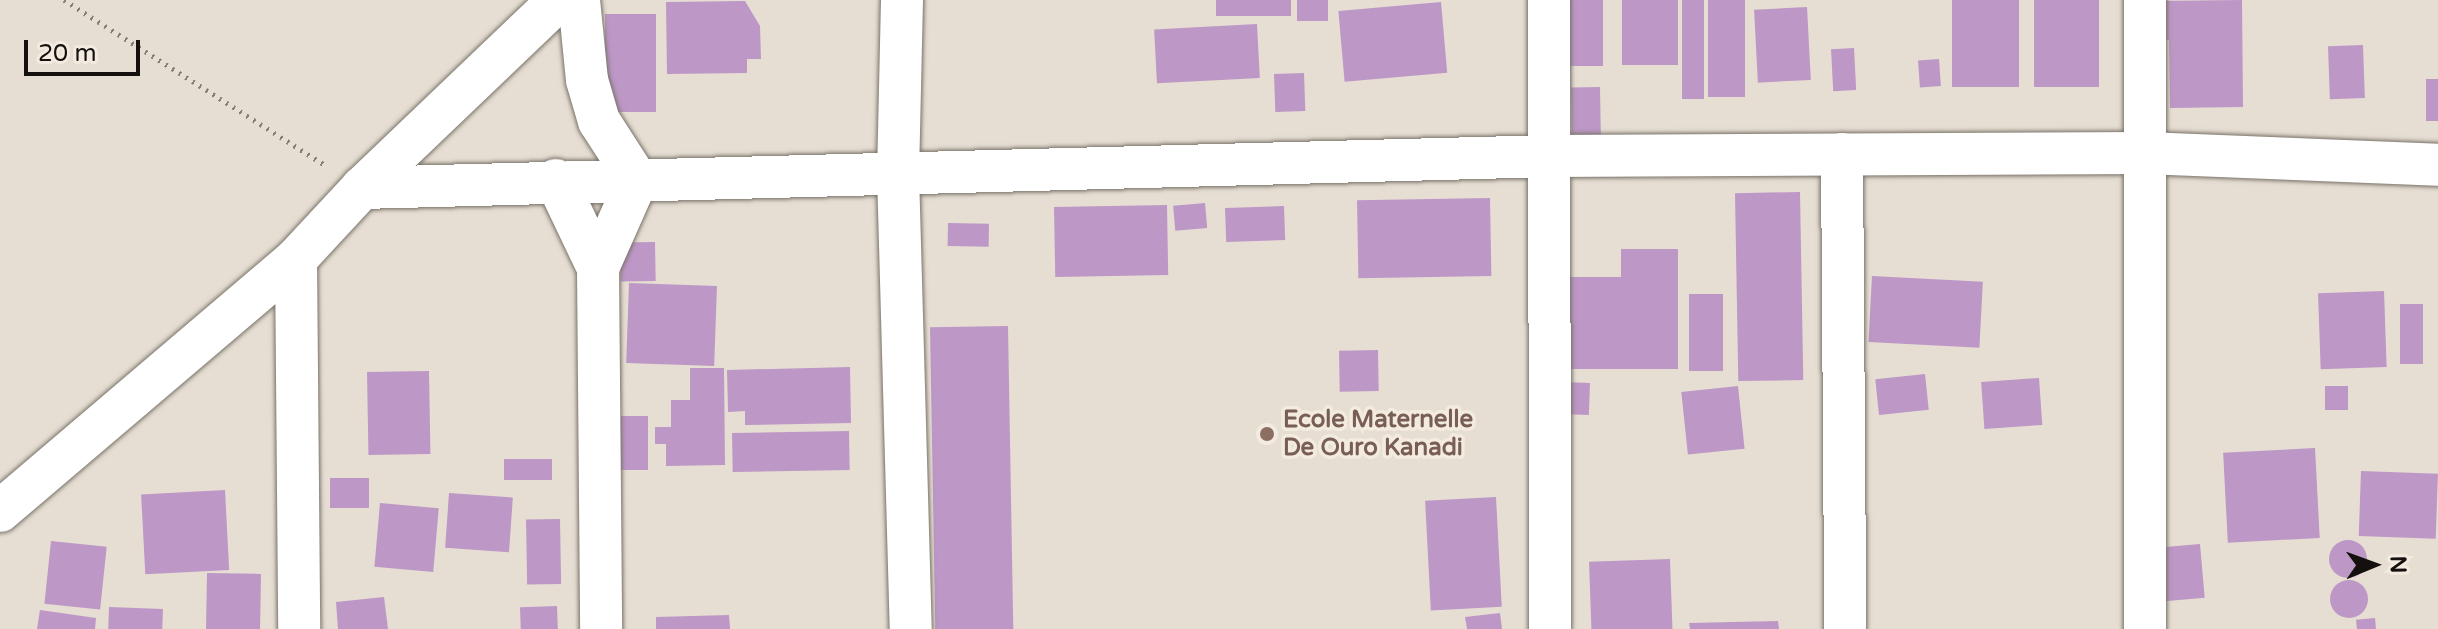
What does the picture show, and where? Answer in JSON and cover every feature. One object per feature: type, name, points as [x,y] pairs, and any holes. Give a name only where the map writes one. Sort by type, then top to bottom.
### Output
[{"type":"street","points":[[0,511],[296,259],[362,188],[559,0]]},
{"type":"street","points":[[579,0],[587,80],[599,121],[637,180]]},
{"type":"street","points":[[902,0],[898,173],[911,629]]},
{"type":"street","points":[[1549,0],[1550,629]]},
{"type":"street","points":[[2145,0],[2145,629]]},
{"type":"street","points":[[362,188],[556,180],[1549,156],[2145,153],[2438,165]]},
{"type":"street","points":[[1842,154],[1845,629]]},
{"type":"street","points":[[556,180],[598,268]]},
{"type":"street","points":[[601,629],[598,268],[637,180]]},
{"type":"street","points":[[296,259],[299,629]]},
{"type":"path","points":[[64,0],[362,188]]},
{"type":"building","points":[[1216,0],[1291,0],[1291,16],[1216,16]]},
{"type":"building","points":[[1297,0],[1328,0],[1328,21],[1297,21]]},
{"type":"building","points":[[1558,0],[1603,0],[1603,66],[1558,66]]},
{"type":"building","points":[[1622,0],[1678,0],[1678,65],[1622,65]]},
{"type":"building","points":[[1682,0],[1704,0],[1704,99],[1682,99]]},
{"type":"building","points":[[1708,0],[1745,0],[1745,97],[1708,97]]},
{"type":"building","points":[[1952,0],[2019,0],[2019,87],[1952,87]]},
{"type":"building","points":[[2034,0],[2099,0],[2099,87],[2034,87]]},
{"type":"building","points":[[2242,0],[2243,107],[2170,108],[2169,40],[2153,40],[2153,1]]},
{"type":"building","points":[[745,1],[760,26],[761,59],[747,59],[747,73],[667,74],[666,2]]},
{"type":"building","points":[[1441,2],[1447,73],[1345,82],[1338,11]]},
{"type":"building","points":[[1807,7],[1811,80],[1758,83],[1754,10]]},
{"type":"building","points":[[605,14],[656,14],[656,112],[605,112]]},
{"type":"building","points":[[1257,24],[1260,78],[1157,83],[1154,29]]},
{"type":"building","points":[[2363,45],[2365,98],[2330,99],[2328,46]]},
{"type":"building","points":[[1854,48],[1856,90],[1833,91],[1831,49]]},
{"type":"building","points":[[1939,59],[1941,86],[1920,87],[1918,60]]},
{"type":"building","points":[[1304,73],[1305,111],[1275,112],[1274,74]]},
{"type":"building","points":[[2426,79],[2438,79],[2438,121],[2426,121]]},
{"type":"building","points":[[1600,87],[1601,138],[1572,138],[1571,88]]},
{"type":"building","points":[[1800,192],[1803,380],[1738,381],[1735,193]]},
{"type":"building","points":[[1490,198],[1491,276],[1358,278],[1357,200]]},
{"type":"building","points":[[1205,203],[1207,228],[1175,231],[1173,206]]},
{"type":"building","points":[[1167,205],[1168,275],[1055,277],[1054,207]]},
{"type":"building","points":[[1284,206],[1285,240],[1226,242],[1225,208]]},
{"type":"building","points":[[948,223],[989,224],[989,247],[948,246]]},
{"type":"building","points":[[655,242],[656,281],[621,282],[620,243]]},
{"type":"building","points":[[1621,249],[1678,249],[1678,369],[1561,369],[1561,277],[1621,277]]},
{"type":"building","points":[[1872,276],[1983,282],[1979,348],[1869,342]]},
{"type":"building","points":[[629,283],[717,286],[714,366],[626,363]]},
{"type":"building","points":[[2384,291],[2387,367],[2321,369],[2318,293]]},
{"type":"building","points":[[1689,294],[1723,294],[1723,371],[1689,371]]},
{"type":"building","points":[[2400,304],[2423,304],[2423,364],[2400,364]]},
{"type":"building","points":[[1008,326],[1013,629],[935,629],[930,327]]},
{"type":"building","points":[[1378,350],[1379,391],[1340,392],[1339,351]]},
{"type":"building","points":[[850,367],[851,423],[745,425],[745,411],[728,412],[727,370]]},
{"type":"building","points":[[690,368],[724,368],[725,465],[666,466],[666,444],[655,444],[655,427],[671,427],[671,400],[690,400]]},
{"type":"building","points":[[429,371],[430,454],[368,455],[367,372]]},
{"type":"building","points":[[1925,374],[1929,410],[1879,415],[1875,379]]},
{"type":"building","points":[[2039,378],[2042,425],[1984,429],[1981,382]]},
{"type":"building","points":[[1563,382],[1590,383],[1589,415],[1562,414]]},
{"type":"building","points":[[1738,386],[1745,449],[1688,455],[1681,392]]},
{"type":"building","points":[[2325,386],[2348,386],[2348,410],[2325,410]]},
{"type":"building","points":[[608,416],[648,416],[648,470],[608,470]]},
{"type":"building","points":[[849,431],[850,470],[733,472],[732,433]]},
{"type":"building","points":[[2315,448],[2320,538],[2228,543],[2223,453]]},
{"type":"building","points":[[504,459],[552,459],[552,480],[504,480]]},
{"type":"building","points":[[2361,471],[2438,474],[2436,539],[2359,536]]},
{"type":"building","points":[[330,478],[369,478],[369,508],[330,508]]},
{"type":"building","points":[[225,490],[229,570],[145,574],[141,494]]},
{"type":"building","points":[[449,493],[513,497],[509,552],[445,548]]},
{"type":"building","points":[[1496,497],[1502,607],[1431,611],[1425,501]]},
{"type":"building","points":[[380,503],[439,508],[433,572],[374,567]]},
{"type":"building","points":[[560,519],[561,584],[527,585],[526,520]]},
{"type":"building","points":[[2348,540],[2361,546],[2367,559],[2361,572],[2348,578],[2335,572],[2329,559],[2335,546]]},
{"type":"building","points":[[51,541],[107,547],[100,610],[44,604]]},
{"type":"building","points":[[2200,544],[2205,598],[2156,602],[2151,548]]},
{"type":"building","points":[[1670,559],[1672,629],[1591,629],[1589,562]]},
{"type":"building","points":[[207,573],[261,574],[260,629],[206,629]]},
{"type":"building","points":[[2349,580],[2362,586],[2368,599],[2362,612],[2349,618],[2336,612],[2330,599],[2336,586]]},
{"type":"building","points":[[384,597],[388,629],[338,629],[336,602]]},
{"type":"building","points":[[557,606],[558,629],[521,629],[520,607]]},
{"type":"building","points":[[109,607],[163,609],[162,629],[108,629]]},
{"type":"building","points":[[40,610],[96,618],[95,629],[37,629]]},
{"type":"building","points":[[1500,613],[1502,629],[1467,629],[1465,617]]},
{"type":"building","points":[[729,615],[730,629],[656,629],[656,617]]},
{"type":"building","points":[[2375,618],[2376,629],[2357,629],[2356,620]]},
{"type":"building","points":[[1778,621],[1779,629],[1690,629],[1689,623]]},
{"type":"place","name":"Ecole Maternelle De Ouro Kanadi","points":[[1267,434]]}]
